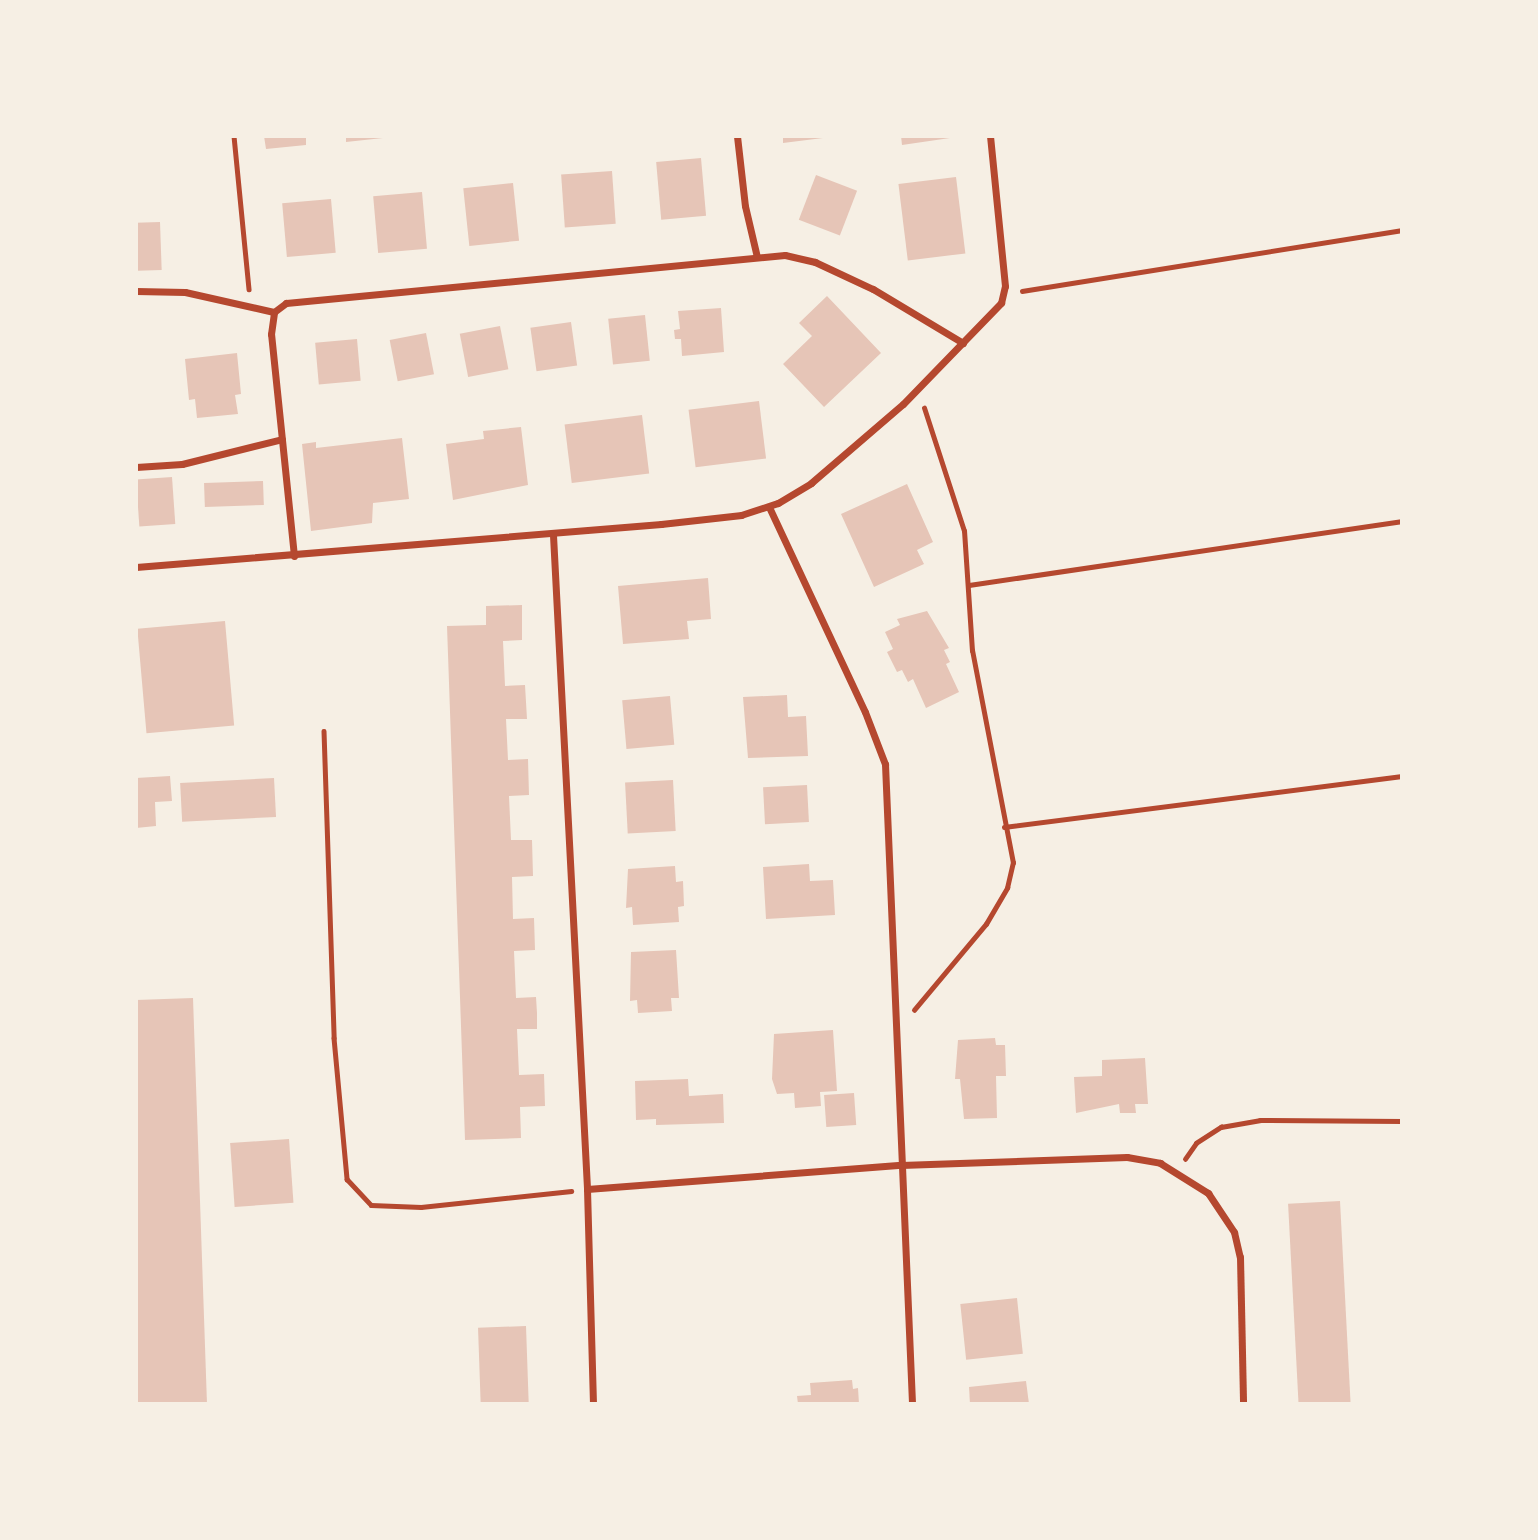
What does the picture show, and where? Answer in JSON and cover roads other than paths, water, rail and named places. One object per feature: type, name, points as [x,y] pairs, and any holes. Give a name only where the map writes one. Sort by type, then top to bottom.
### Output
[{"type":"street","points":[[737,136],[744,206],[757,257]]},
{"type":"street","points":[[136,567],[553,535],[722,518],[769,507],[811,483],[915,392],[1004,295],[1006,286],[990,136]]},
{"type":"street","points":[[136,291],[185,292],[274,312],[291,302],[785,255],[815,262],[898,301],[962,343]]},
{"type":"street","points":[[274,312],[271,334],[295,556]]},
{"type":"street","points":[[136,467],[182,464],[282,439]]},
{"type":"street","points":[[769,507],[865,712],[885,764],[893,1014],[912,1404]]},
{"type":"street","points":[[553,535],[587,1189],[593,1404]]},
{"type":"street","points":[[587,1189],[901,1165],[1127,1157],[1177,1171],[1193,1180],[1226,1217],[1237,1246],[1243,1404]]}]
